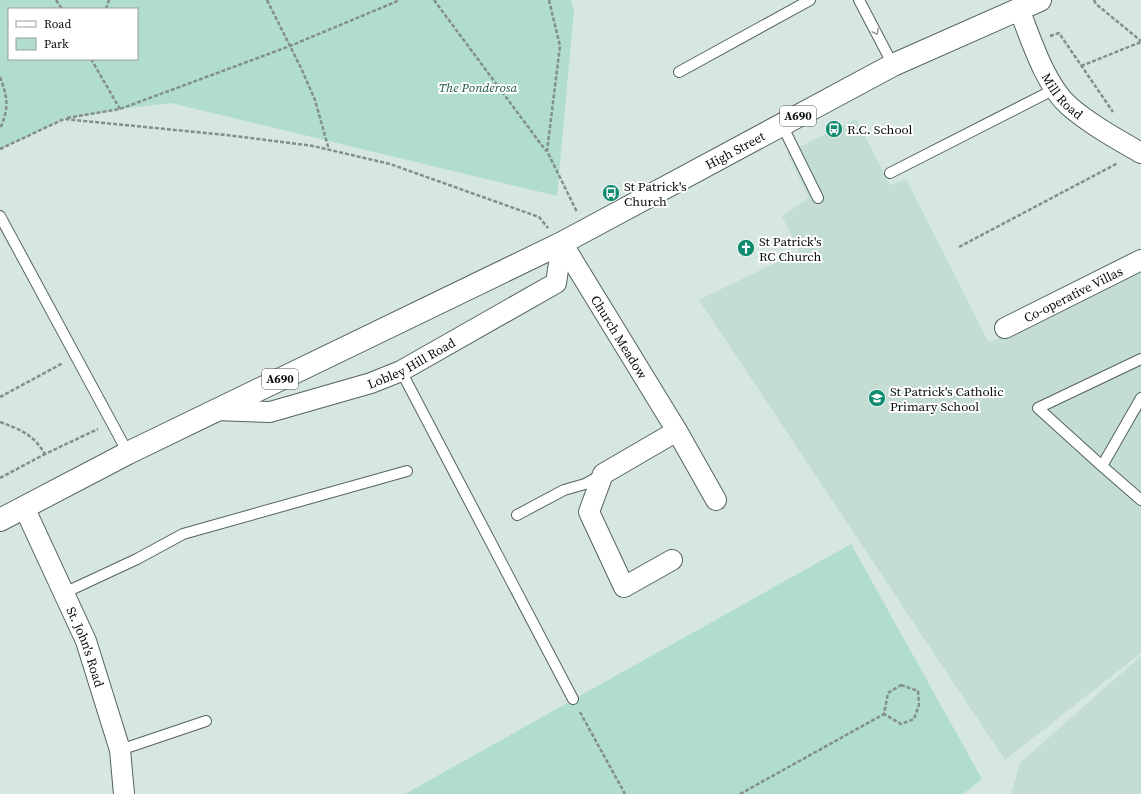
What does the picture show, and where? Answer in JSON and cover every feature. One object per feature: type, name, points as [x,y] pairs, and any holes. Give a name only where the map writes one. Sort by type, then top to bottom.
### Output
[{"type":"main road","name":"High Street","points":[[562,243],[893,65],[1040,0]]},
{"type":"main road","name":"A690","points":[[0,520],[128,453],[215,410],[562,243]]},
{"type":"street","name":"Mill Road","points":[[1019,9],[1055,89],[1069,106],[1096,126],[1140,153]]},
{"type":"street","name":"Lobley Hill Road","points":[[215,410],[270,412],[371,383],[402,371],[556,283],[562,243]]},
{"type":"street","name":"Church Meadow","points":[[562,243],[677,430],[716,500]]},
{"type":"street","name":"Co-operative Villas","points":[[1005,328],[1141,260]]},
{"type":"street","points":[[672,560],[624,587],[589,512],[603,474],[677,430]]},
{"type":"street","name":"St. John's Road","points":[[24,507],[86,641],[120,750],[124,794]]},
{"type":"lane","points":[[679,72],[810,0]]},
{"type":"lane","points":[[859,0],[893,65]]},
{"type":"lane","points":[[890,173],[1055,89]]},
{"type":"lane","points":[[782,125],[818,198]]},
{"type":"lane","points":[[0,216],[128,453]]},
{"type":"lane","points":[[1141,358],[1038,408],[1141,500]]},
{"type":"lane","points":[[402,371],[573,699]]},
{"type":"lane","points":[[1102,466],[1141,398]]},
{"type":"lane","points":[[64,593],[137,559],[183,534],[407,471]]},
{"type":"lane","points":[[517,516],[564,490],[585,484],[603,474]]},
{"type":"lane","points":[[120,750],[206,721]]},
{"type":"path","points":[[267,0],[315,100],[330,150]]},
{"type":"path","points":[[0,149],[64,119],[120,109],[290,46],[400,0]]},
{"type":"path","points":[[434,0],[547,151],[586,230]]},
{"type":"path","points":[[547,151],[560,46],[549,0]]},
{"type":"path","points":[[1081,66],[1141,42],[1096,4],[1094,0]]},
{"type":"path","points":[[1032,40],[1060,33],[1114,114]]},
{"type":"path","points":[[92,60],[120,109]]},
{"type":"path","points":[[0,77],[6,94],[7,109],[0,129]]},
{"type":"path","points":[[64,119],[226,135],[313,146],[390,164],[539,217],[562,243]]},
{"type":"path","points":[[959,246],[1140,153]]},
{"type":"path","points":[[0,397],[76,356]]},
{"type":"path","points":[[0,422],[19,430],[37,441],[45,454]]},
{"type":"path","points":[[0,478],[45,454],[112,422]]},
{"type":"path","points":[[901,685],[918,691],[919,705],[914,719],[901,724],[884,714],[888,693],[901,685]]},
{"type":"path","points":[[573,699],[625,794]]},
{"type":"path","points":[[740,794],[884,714]]},
{"type":"shaded area","name":"St Patrick's Catholic Primary School","points":[[856,119],[890,185],[906,179],[989,343],[1141,268],[1141,653],[1005,760],[699,300],[799,251],[782,216],[809,198],[787,153]]},
{"type":"shaded area","points":[[1141,656],[1141,794],[1011,794],[1020,763]]},
{"type":"green space","name":"The Ponderosa","points":[[0,0],[571,0],[574,10],[557,196],[171,103],[120,109],[64,119],[0,149]]},
{"type":"green space","points":[[851,544],[982,779],[963,794],[405,794]]},
{"type":"place","name":"R.C. School","points":[[834,129]]},
{"type":"place","name":"St Patrick's Church","points":[[611,193]]},
{"type":"place","name":"St Patrick's RC Church","points":[[746,248]]},
{"type":"place","name":"St Patrick's Catholic Primary School","points":[[877,398]]}]
